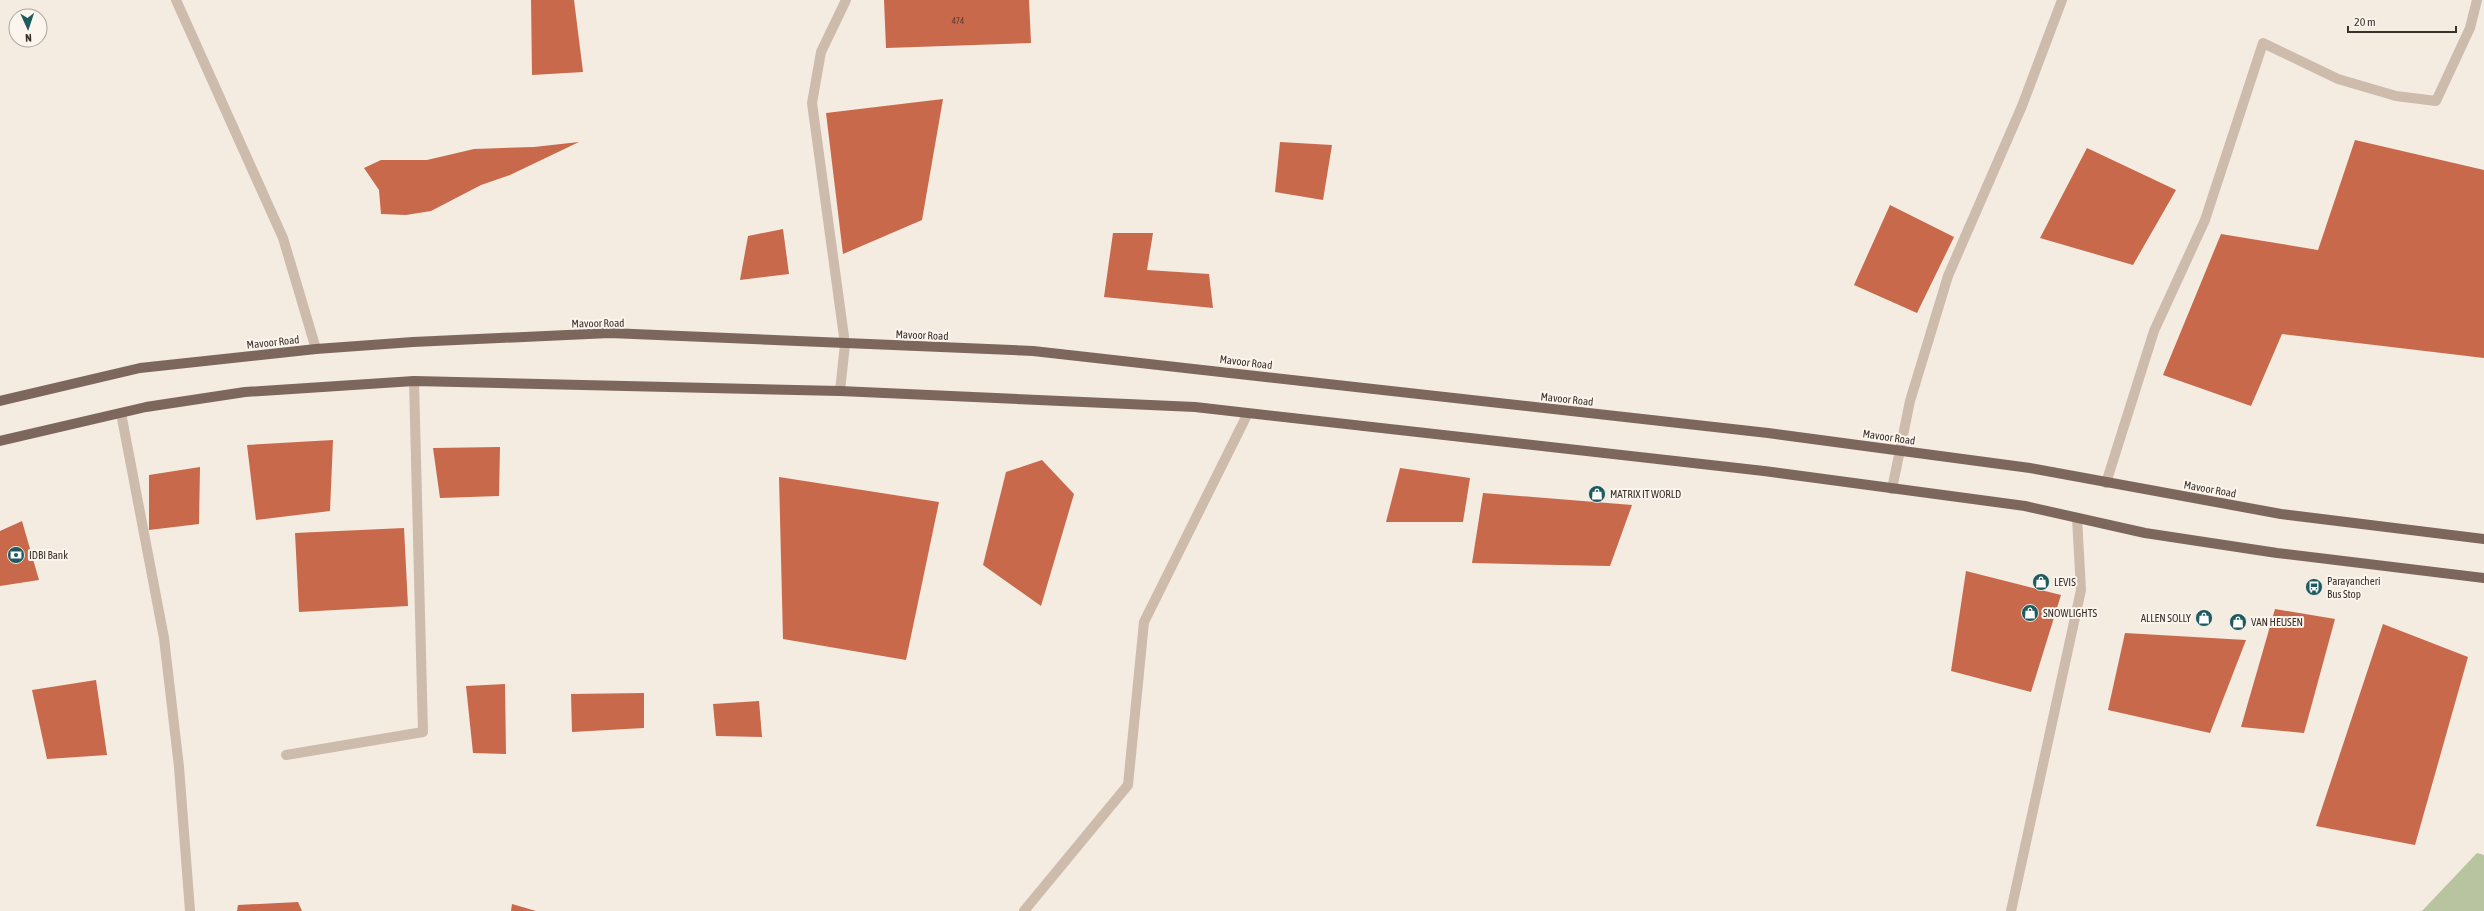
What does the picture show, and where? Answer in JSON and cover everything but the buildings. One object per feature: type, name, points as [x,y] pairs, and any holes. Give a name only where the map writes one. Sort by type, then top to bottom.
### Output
[{"type":"main road","name":"Mavoor Road","points":[[0,401],[140,368],[316,349],[610,333],[1032,351],[1768,433],[2030,468],[2282,514],[2484,539]]},
{"type":"main road","points":[[0,441],[146,407],[245,392],[414,381],[840,390],[1195,407],[1764,471],[2025,506],[2145,533],[2269,552],[2484,578]]},
{"type":"street","points":[[176,0],[283,238],[316,349]]},
{"type":"street","points":[[840,390],[845,344],[812,103],[821,52],[846,0]]},
{"type":"street","points":[[1892,489],[1898,450],[1910,401],[1948,276],[2022,106],[2062,0]]},
{"type":"street","points":[[2106,483],[2154,331],[2205,220],[2263,43],[2338,79],[2396,96],[2436,101],[2470,28],[2477,0]]},
{"type":"street","points":[[286,754],[423,732],[414,381]]},
{"type":"street","points":[[121,413],[164,638],[179,767],[190,911]]},
{"type":"street","points":[[1024,911],[1128,785],[1144,622],[1248,413]]},
{"type":"street","points":[[2011,911],[2081,590],[2077,518]]},
{"type":"green space","points":[[2477,853],[2484,855],[2484,911],[2422,911]]},
{"type":"place","name":"MATRIX IT WORLD","points":[[1597,494]]},
{"type":"place","name":"IDBI Bank","points":[[16,555]]},
{"type":"place","name":"LEVIS","points":[[2041,582]]},
{"type":"place","name":"Parayancheri Bus Stop","points":[[2314,587]]},
{"type":"place","name":"SNOWLIGHTS","points":[[2030,613]]},
{"type":"place","name":"ALLEN SOLLY","points":[[2204,618]]},
{"type":"place","name":"VAN HEUSEN","points":[[2238,622]]}]
